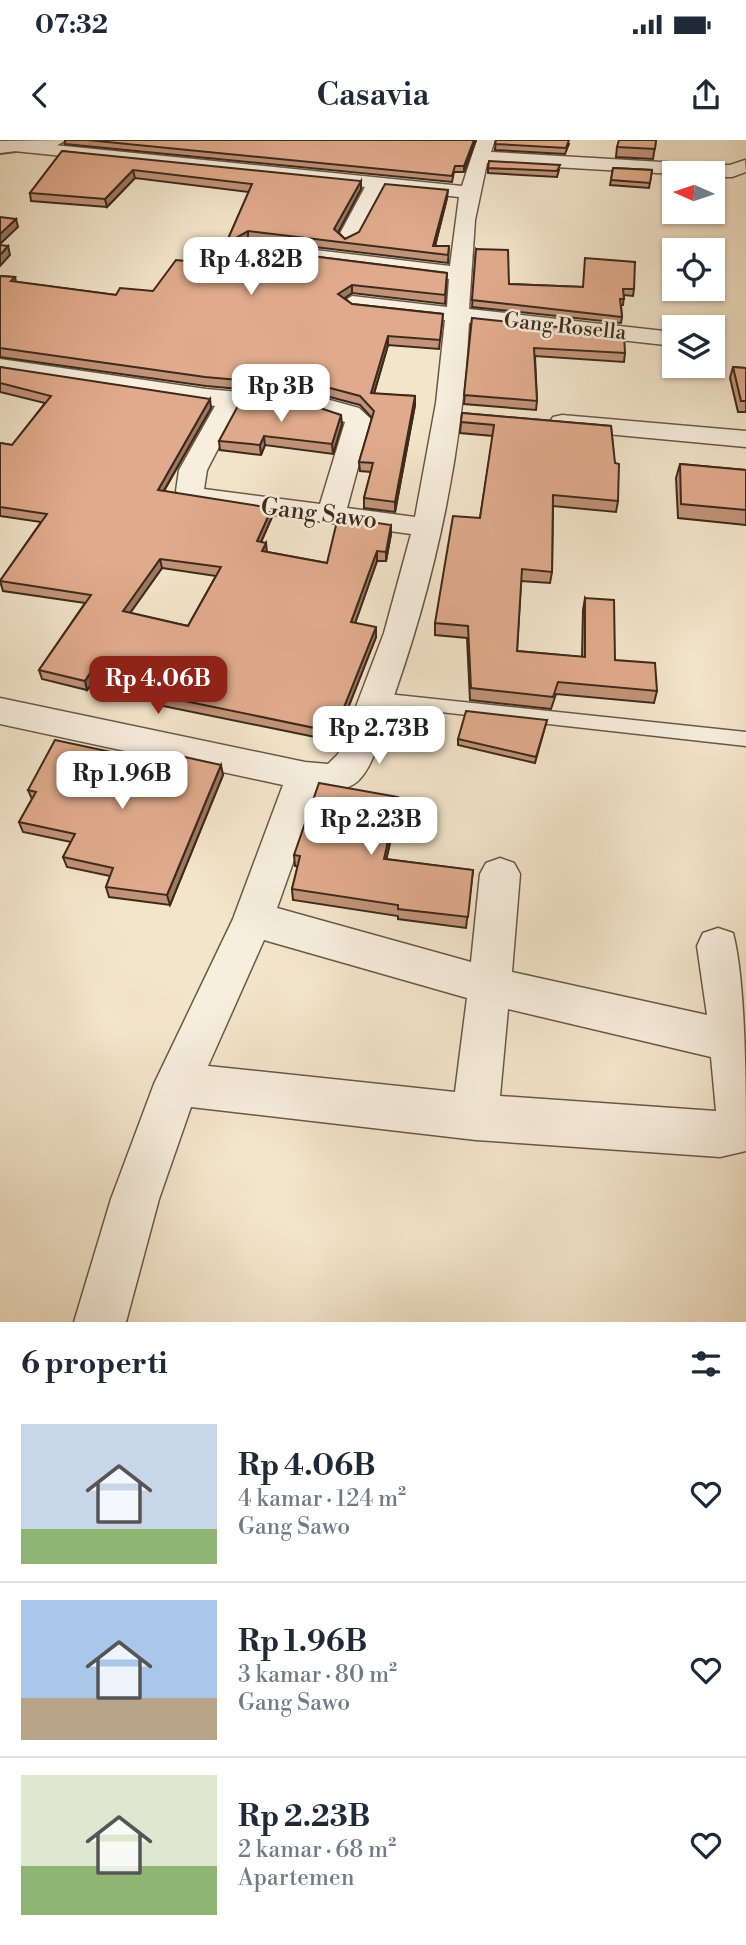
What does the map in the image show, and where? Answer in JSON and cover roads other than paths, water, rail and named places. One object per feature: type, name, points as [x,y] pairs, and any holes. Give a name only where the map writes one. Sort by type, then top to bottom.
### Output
[{"type":"street","points":[[7,146],[56,140]]},
{"type":"street","points":[[7,146],[467,192]]},
{"type":"street","points":[[0,711],[305,776],[327,778],[342,774],[378,699],[410,604],[425,527],[461,414],[457,315],[460,274],[467,192],[482,149],[713,171],[732,171],[745,166]]},
{"type":"street","points":[[347,239],[377,182]]},
{"type":"street","points":[[248,248],[460,274]]},
{"type":"street","name":"Gang Rosella","points":[[352,303],[662,338]]},
{"type":"street","points":[[0,366],[230,401],[332,409],[353,415],[358,419],[357,431],[331,514]]},
{"type":"street","name":"Gang Sawo","points":[[230,401],[193,470],[190,491],[197,498],[425,527]]},
{"type":"street","points":[[542,421],[746,439]]},
{"type":"street","points":[[100,1322],[135,1199],[177,1084],[253,919],[305,776]]},
{"type":"street","points":[[476,1117],[479,1057],[490,986],[500,874]]},
{"type":"street","points":[[253,919],[490,986],[732,1041]]},
{"type":"street","points":[[177,1084],[476,1117],[733,1133],[740,1127],[732,1041],[718,946]]},
{"type":"lane","points":[[378,699],[746,739]]}]
